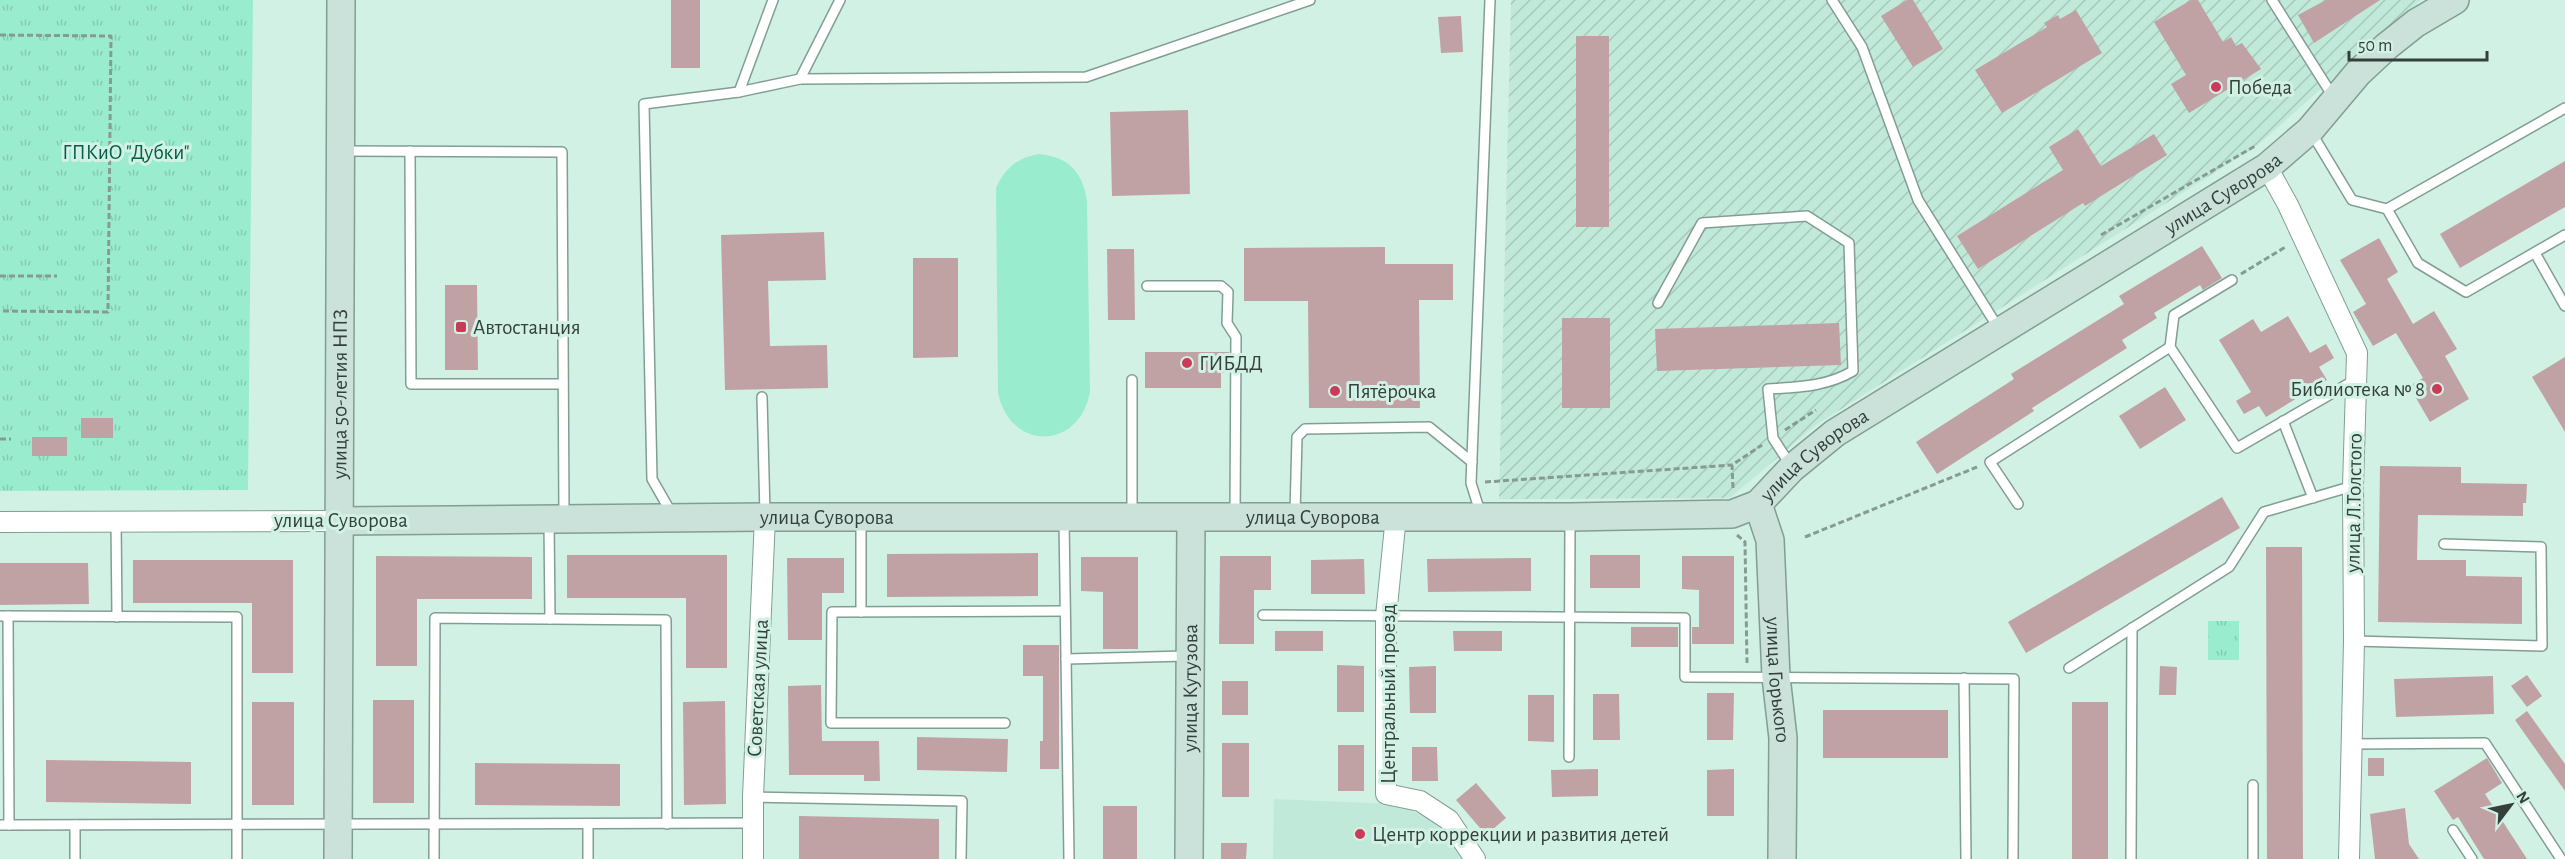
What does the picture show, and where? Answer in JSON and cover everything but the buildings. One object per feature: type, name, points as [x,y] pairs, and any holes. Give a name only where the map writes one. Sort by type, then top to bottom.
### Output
[{"type":"main road","name":"улица 50-летия НПЗ","points":[[338,859],[341,0]]},
{"type":"main road","name":"улица Суворова","points":[[338,520],[765,517],[1482,516],[1570,518],[1731,514],[1758,504],[1792,468],[1835,433],[2001,331],[2264,154],[2310,130],[2358,73],[2387,46],[2416,23],[2455,0]]},
{"type":"main road","name":"улица Горького","points":[[1758,504],[1770,540],[1776,677],[1783,738],[1782,859]]},
{"type":"main road","name":"улица Кутузова","points":[[1189,859],[1191,518]]},
{"type":"street","name":"улица Л.Толстого","points":[[2264,154],[2357,353],[2353,486],[2354,641],[2349,859]]},
{"type":"street","name":"Центральный проезд","points":[[1396,516],[1386,616],[1386,794],[1420,801],[1449,820],[1475,859]]},
{"type":"street","name":"Советская улица","points":[[753,859],[753,797],[765,517]]},
{"type":"street","name":"улица Суворова","points":[[0,522],[338,520]]},
{"type":"lane","points":[[739,92],[773,0]]},
{"type":"lane","points":[[800,79],[840,0]]},
{"type":"lane","points":[[674,518],[652,478],[644,104],[739,92],[800,79],[1086,77],[1310,0]]},
{"type":"lane","points":[[1482,516],[1471,483],[1490,0]]},
{"type":"lane","points":[[1832,0],[1862,47],[1918,200],[2001,331]]},
{"type":"lane","points":[[2272,0],[2335,100]]},
{"type":"lane","points":[[2310,130],[2352,200],[2387,209],[2565,108]]},
{"type":"lane","points":[[342,151],[562,152],[563,384],[550,619]]},
{"type":"lane","points":[[410,151],[411,384],[563,384]]},
{"type":"lane","points":[[2387,209],[2418,263],[2466,292],[2565,235]]},
{"type":"lane","points":[[1658,303],[1702,223],[1807,216],[1849,243],[1853,371],[1839,380],[1822,385],[1768,389],[1773,438],[1792,468]]},
{"type":"lane","points":[[2535,253],[2565,306]]},
{"type":"lane","points":[[2232,280],[2174,315],[2170,347],[2237,448],[2357,379]]},
{"type":"lane","points":[[1147,286],[1221,286],[1228,292],[1227,323],[1236,337],[1235,518]]},
{"type":"lane","points":[[2018,504],[1990,462],[2170,347]]},
{"type":"lane","points":[[1132,380],[1132,518]]},
{"type":"lane","points":[[762,396],[765,517]]},
{"type":"lane","points":[[2283,421],[2313,498]]},
{"type":"lane","points":[[1295,518],[1297,436],[1305,429],[1429,427],[1472,462]]},
{"type":"lane","points":[[2068,668],[2229,567],[2264,512],[2353,486]]},
{"type":"lane","points":[[861,517],[861,612]]},
{"type":"lane","points":[[1064,518],[1069,859]]},
{"type":"lane","points":[[1569,757],[1570,518]]},
{"type":"lane","points":[[116,521],[117,617]]},
{"type":"lane","points":[[2354,641],[2542,646],[2541,547],[2444,544]]},
{"type":"lane","points":[[1005,723],[831,723],[832,612],[1065,611]]},
{"type":"lane","points":[[1263,615],[1685,618],[1685,676],[2014,679],[2013,859]]},
{"type":"lane","points":[[237,859],[237,826],[237,617],[4,616],[4,825],[237,826],[753,823]]},
{"type":"lane","points":[[434,859],[435,618],[666,620],[667,824]]},
{"type":"lane","points":[[2131,859],[2132,628]]},
{"type":"lane","points":[[1066,660],[1190,656]]},
{"type":"lane","points":[[1964,678],[1966,859]]},
{"type":"lane","points":[[2352,744],[2485,743],[2561,859]]},
{"type":"lane","points":[[2253,785],[2253,859]]},
{"type":"lane","points":[[753,797],[962,801],[961,859]]},
{"type":"lane","points":[[588,824],[588,859]]},
{"type":"lane","points":[[75,825],[75,859]]},
{"type":"lane","points":[[2453,830],[2472,859]]},
{"type":"path","points":[[0,35],[111,36],[111,47],[108,312],[0,311]]},
{"type":"path","points":[[2101,235],[2264,154]]},
{"type":"path","points":[[2232,280],[2303,236]]},
{"type":"path","points":[[0,276],[57,276]]},
{"type":"path","points":[[0,439],[11,439]]},
{"type":"path","points":[[1805,537],[1990,462]]},
{"type":"path","points":[[1471,483],[1732,465]]},
{"type":"path","points":[[1732,532],[1745,542],[1748,677]]},
{"type":"shaded area","points":[[1511,0],[2421,0],[2258,145],[1816,425],[1730,498],[1499,499]]},
{"type":"shaded area","name":"Центр коррекции и развития детей","points":[[1274,799],[1395,804],[1430,819],[1462,850],[1465,859],[1273,859]]},
{"type":"green space","name":"ГПКиО \"Дубки\"","points":[[0,0],[253,0],[248,490],[0,491]]},
{"type":"green space","points":[[1039,154],[1058,158],[1072,167],[1082,181],[1087,201],[1090,392],[1083,411],[1073,425],[1059,434],[1044,436],[1029,434],[1016,426],[1005,412],[998,393],[996,188],[1003,175],[1018,161]]},
{"type":"green space","points":[[2208,621],[2239,621],[2239,660],[2208,660]]},
{"type":"place","name":"Победа","points":[[2216,87]]},
{"type":"place","name":"Автостанция","points":[[461,327]]},
{"type":"place","name":"ГИБДД","points":[[1187,363]]},
{"type":"place","name":"Библиотека № 8","points":[[2437,389]]},
{"type":"place","name":"Пятёрочка","points":[[1335,391]]},
{"type":"place","name":"Центр коррекции и развития детей","points":[[1360,834]]}]
